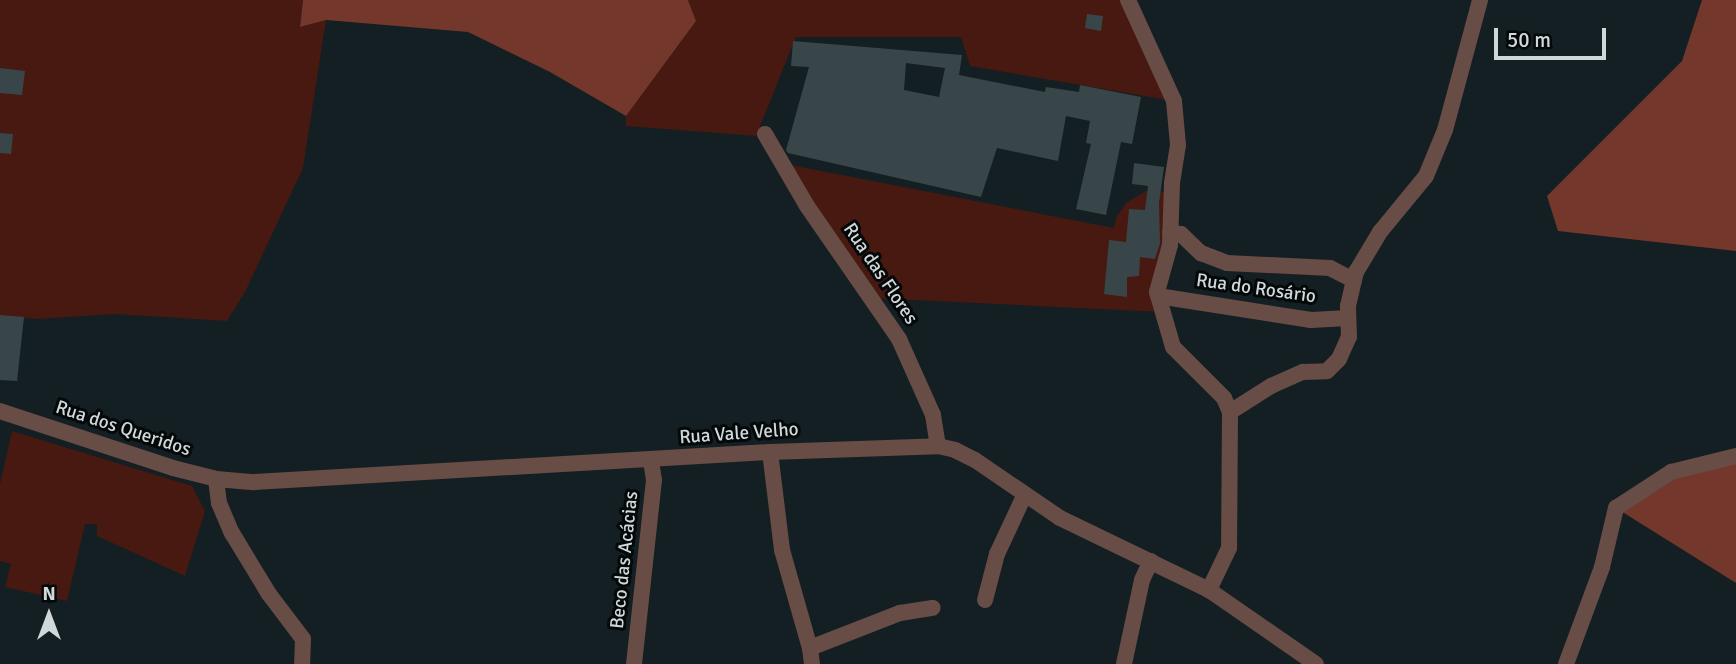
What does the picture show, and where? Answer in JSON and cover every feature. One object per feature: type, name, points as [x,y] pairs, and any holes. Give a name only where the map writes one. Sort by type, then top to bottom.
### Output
[{"type":"street","points":[[1128,0],[1174,101],[1178,145],[1172,184],[1170,233],[1158,296],[1173,347],[1224,398],[1230,412],[1229,548],[1209,590]]},
{"type":"street","points":[[1230,412],[1272,386],[1303,372],[1327,371],[1339,359],[1349,337],[1348,318],[1354,280],[1380,232],[1426,176],[1445,130],[1480,0]]},
{"type":"street","name":"Rua das Flores","points":[[765,134],[807,206],[899,339],[933,415],[938,446]]},
{"type":"street","points":[[1170,233],[1181,234],[1201,253],[1227,263],[1331,268],[1354,280]]},
{"type":"street","name":"Rua do Rosário","points":[[1158,296],[1311,320],[1348,318]]},
{"type":"street","name":"Rua dos Queridos","points":[[0,411],[173,468],[235,481]]},
{"type":"street","name":"Rua Vale Velho","points":[[235,481],[289,482],[770,453],[938,446],[955,450],[975,460],[1024,496],[1060,518],[1209,590],[1316,664]]},
{"type":"street","points":[[770,453],[782,550],[811,656],[900,613],[933,608]]},
{"type":"street","points":[[1566,664],[1602,567],[1616,508],[1671,472],[1736,456]]},
{"type":"street","name":"Beco das Acácias","points":[[634,664],[654,480],[651,460]]},
{"type":"street","points":[[216,478],[216,492],[224,513],[269,594],[303,639],[302,664]]},
{"type":"street","points":[[224,513],[235,481]]},
{"type":"street","points":[[985,600],[997,554],[1024,496]]},
{"type":"street","points":[[1124,664],[1142,580],[1151,561]]},
{"type":"shaded area","points":[[0,0],[303,0],[300,27],[326,20],[303,168],[245,292],[227,321],[115,314],[37,319],[0,315]]},
{"type":"shaded area","points":[[303,0],[688,0],[696,21],[626,116],[550,72],[468,32],[326,20],[300,27]]},
{"type":"shaded area","points":[[688,0],[1128,0],[1174,101],[970,66],[961,37],[796,37],[756,136],[626,126],[626,116],[696,21]]},
{"type":"shaded area","points":[[1702,0],[1736,0],[1736,251],[1558,231],[1547,196],[1682,61]]},
{"type":"shaded area","points":[[785,164],[1114,228],[1116,218],[1126,203],[1146,191],[1171,192],[1163,312],[872,298]]},
{"type":"shaded area","points":[[12,431],[192,486],[205,511],[185,576],[97,536],[97,524],[85,524],[67,601],[5,587],[11,564],[0,561],[0,484]]},
{"type":"shaded area","points":[[1736,456],[1736,583],[1616,508],[1671,472]]},
{"type":"building","points":[[1087,14],[1103,16],[1101,31],[1085,28]]},
{"type":"building","points":[[793,41],[962,55],[959,75],[1045,92],[1046,87],[1079,92],[1080,85],[1141,97],[1132,144],[1121,142],[1106,215],[1076,209],[1091,144],[1086,143],[1090,121],[1066,116],[1058,161],[997,148],[981,197],[788,153],[786,150],[809,67],[791,66]],"holes":[[[906,63],[945,68],[939,97],[904,90]]]},
{"type":"building","points":[[0,68],[25,71],[22,95],[0,93]]},
{"type":"building","points":[[0,133],[13,134],[11,154],[0,153]]},
{"type":"building","points":[[1134,163],[1164,167],[1159,203],[1160,243],[1155,259],[1140,257],[1139,276],[1127,277],[1127,297],[1104,294],[1109,240],[1126,242],[1129,209],[1145,210],[1148,186],[1132,184]]},
{"type":"building","points":[[0,315],[24,317],[17,381],[0,380]]}]
